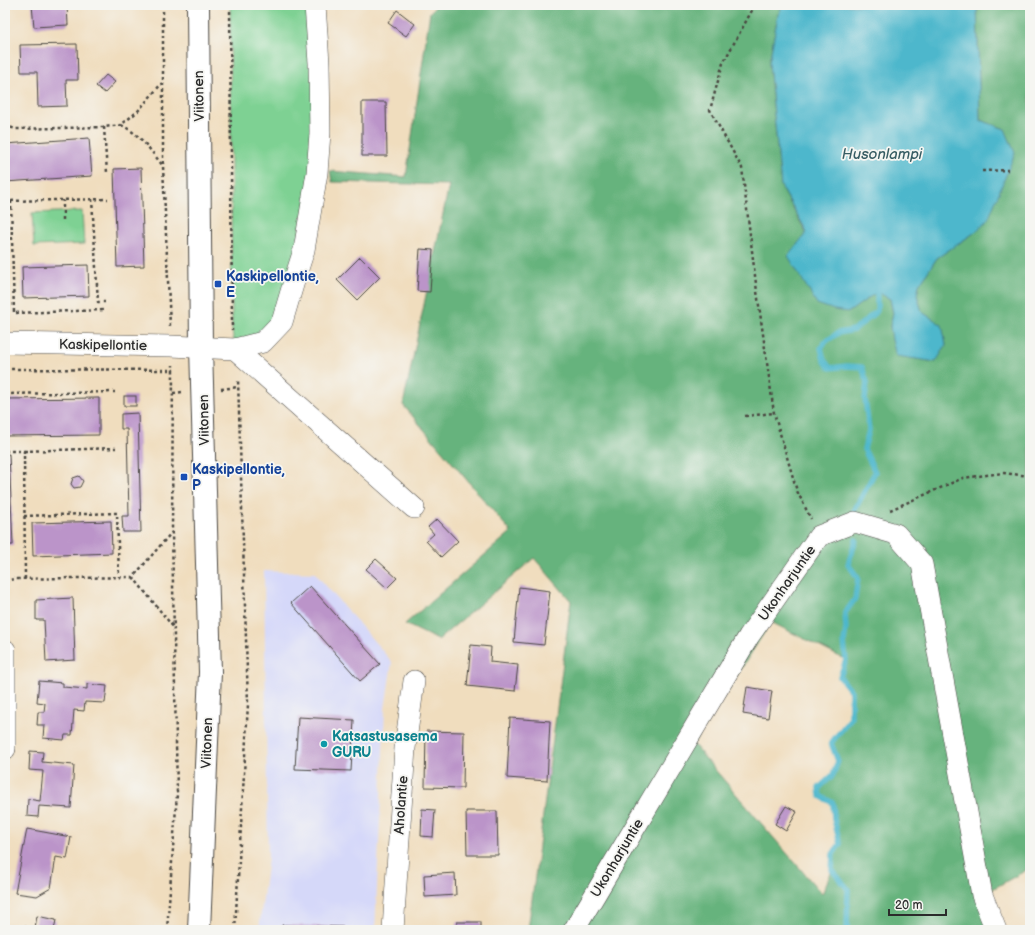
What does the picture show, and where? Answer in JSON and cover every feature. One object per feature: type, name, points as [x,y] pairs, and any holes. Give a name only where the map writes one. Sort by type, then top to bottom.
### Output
[{"type":"main road","name":"Viitonen","points":[[198,5],[201,347],[210,672],[199,930]]},
{"type":"street","name":"Kaskipellontie","points":[[5,343],[171,346],[235,349],[263,342],[282,322],[294,278],[304,250],[317,173],[320,133],[319,63],[315,5]]},
{"type":"street","points":[[235,349],[414,508]]},
{"type":"street","points":[[855,522],[896,534],[922,564],[982,895],[996,930]]},
{"type":"street","name":"Ukonharjuntie","points":[[574,930],[749,636],[820,536],[855,522]]},
{"type":"street","points":[[5,650],[5,749]]},
{"type":"street","name":"Aholantie","points":[[393,930],[405,748],[414,681]]},
{"type":"path","points":[[163,5],[163,166],[171,346],[174,370],[172,532],[177,794],[168,930]]},
{"type":"path","points":[[230,5],[232,331],[239,387],[248,704],[235,930]]},
{"type":"path","points":[[755,5],[723,62],[710,110],[742,168],[774,413],[797,491],[820,536]]},
{"type":"path","points":[[121,125],[138,111],[163,82]]},
{"type":"path","points":[[5,126],[16,129],[104,127],[121,125],[128,128],[146,145],[163,166]]},
{"type":"path","points":[[104,127],[107,173]]},
{"type":"path","points":[[982,171],[1008,170]]},
{"type":"path","points":[[92,199],[98,302],[105,302]]},
{"type":"path","points":[[5,202],[108,199]]},
{"type":"path","points":[[63,200],[63,220]]},
{"type":"path","points":[[11,201],[14,313],[105,310]]},
{"type":"path","points":[[5,369],[174,370]]},
{"type":"path","points":[[5,394],[115,392]]},
{"type":"path","points":[[745,416],[774,413]]},
{"type":"path","points":[[5,451],[116,448]]},
{"type":"path","points":[[24,451],[25,579]]},
{"type":"path","points":[[855,522],[890,510],[964,478],[1002,473],[1030,476]]},
{"type":"path","points":[[24,516],[118,513],[119,577]]},
{"type":"path","points":[[5,581],[14,579],[134,577],[172,532]]},
{"type":"path","points":[[134,577],[175,629]]},
{"type":"shaded area","points":[[264,571],[315,573],[392,662],[385,708],[375,930],[259,930],[268,858]]},
{"type":"green space","points":[[230,5],[315,5],[320,133],[282,322],[235,349],[232,331]]},
{"type":"green space","points":[[437,5],[783,5],[778,15],[769,63],[781,186],[849,312],[877,291],[890,299],[893,313],[890,326],[896,355],[935,362],[946,345],[942,326],[922,312],[917,295],[919,285],[937,258],[974,233],[1005,129],[980,120],[977,5],[1030,5],[1030,868],[982,895],[996,930],[528,930],[571,601],[534,558],[438,640],[405,624],[511,532],[403,405],[449,185],[332,182],[330,171],[406,177],[430,12]],"holes":[[[771,622],[846,660],[840,677],[851,691],[851,718],[831,743],[838,761],[833,775],[819,788],[820,796],[833,804],[834,819],[840,844],[833,854],[832,870],[822,894],[693,744]]]},
{"type":"green space","points":[[82,211],[84,244],[34,246],[32,213]]},
{"type":"water","name":"Husonlampi","points":[[783,5],[977,5],[980,120],[1005,129],[1015,153],[988,220],[974,233],[937,258],[919,285],[917,295],[922,312],[942,325],[946,345],[936,362],[896,356],[890,326],[893,313],[890,299],[877,292],[849,312],[834,310],[817,304],[788,256],[807,232],[781,186],[769,63],[778,15]]},
{"type":"building","points":[[32,5],[67,5],[68,25],[34,27]]},
{"type":"building","points":[[397,10],[415,24],[406,36],[388,23]]},
{"type":"building","points":[[77,44],[78,80],[66,80],[67,106],[38,107],[37,72],[21,72],[20,45]]},
{"type":"building","points":[[106,75],[115,82],[105,93],[96,86]]},
{"type":"building","points":[[362,102],[386,102],[387,156],[362,156]]},
{"type":"building","points":[[89,138],[92,176],[5,182],[5,144]]},
{"type":"building","points":[[141,168],[144,266],[117,267],[114,169]]},
{"type":"building","points":[[420,249],[433,250],[430,292],[417,291]]},
{"type":"building","points":[[360,257],[380,277],[357,300],[337,280]]},
{"type":"building","points":[[88,265],[89,296],[23,298],[22,267]]},
{"type":"building","points":[[124,396],[136,396],[136,406],[124,406]]},
{"type":"building","points":[[99,398],[99,435],[5,436],[5,399]]},
{"type":"building","points":[[138,413],[141,532],[123,532],[122,516],[129,516],[127,429],[121,429],[121,414]]},
{"type":"building","points":[[9,454],[13,545],[5,545],[5,455]]},
{"type":"building","points":[[79,476],[83,481],[80,487],[74,488],[71,484],[73,478]]},
{"type":"building","points":[[437,519],[458,541],[441,557],[426,541],[434,534],[428,527]]},
{"type":"building","points":[[111,521],[112,553],[33,556],[32,523]]},
{"type":"building","points":[[376,559],[397,578],[387,588],[366,569]]},
{"type":"building","points":[[310,586],[380,664],[360,681],[291,603]]},
{"type":"building","points":[[519,587],[550,591],[544,645],[514,642]]},
{"type":"building","points":[[73,598],[75,660],[46,662],[44,620],[36,620],[36,600]]},
{"type":"building","points":[[471,645],[491,647],[490,662],[518,665],[515,691],[467,686]]},
{"type":"building","points":[[39,681],[63,683],[63,687],[87,689],[87,684],[107,686],[105,703],[85,702],[84,711],[74,710],[72,735],[65,735],[64,740],[43,738],[44,725],[37,725],[38,712],[44,712],[45,703],[37,702]]},
{"type":"building","points":[[747,687],[772,691],[768,718],[743,714]]},
{"type":"building","name":"Katsastusasema GURU","points":[[298,717],[354,720],[351,771],[295,769]]},
{"type":"building","points":[[510,718],[550,721],[547,781],[507,778]]},
{"type":"building","points":[[426,731],[464,732],[463,788],[425,787]]},
{"type":"building","points":[[30,751],[43,752],[42,762],[74,765],[71,808],[39,806],[38,817],[27,816],[28,799],[40,801],[43,771],[29,770]]},
{"type":"building","points":[[786,806],[797,812],[786,831],[775,824]]},
{"type":"building","points":[[422,809],[435,810],[433,837],[421,836]]},
{"type":"building","points":[[466,811],[497,811],[498,855],[467,855]]},
{"type":"building","points":[[27,829],[71,837],[67,859],[56,857],[51,888],[37,896],[15,893]]},
{"type":"building","points":[[455,873],[456,895],[425,897],[424,875]]},
{"type":"building","points":[[37,916],[56,920],[54,930],[24,930],[24,926],[35,928]]},
{"type":"building","points":[[457,922],[481,922],[481,930],[457,930]]},
{"type":"building","points":[[282,925],[345,927],[345,930],[282,930]]},
{"type":"waterway","points":[[854,511],[875,472],[864,449],[869,430],[865,399],[867,382],[862,367],[847,366],[830,368],[824,360],[821,348],[825,342],[838,333],[854,330],[877,311],[877,291]]},
{"type":"waterway","points":[[847,930],[848,889],[832,870],[833,854],[840,844],[834,819],[833,803],[820,796],[819,788],[833,775],[838,761],[831,743],[851,718],[851,691],[840,677],[846,660],[844,642],[846,628],[845,613],[855,599],[858,578],[848,564],[856,540]]},
{"type":"place","name":"Kaskipellontie, E","points":[[218,284]]},
{"type":"place","name":"Kaskipellontie, P","points":[[184,477]]},
{"type":"place","name":"Katsastusasema GURU","points":[[324,744]]}]
